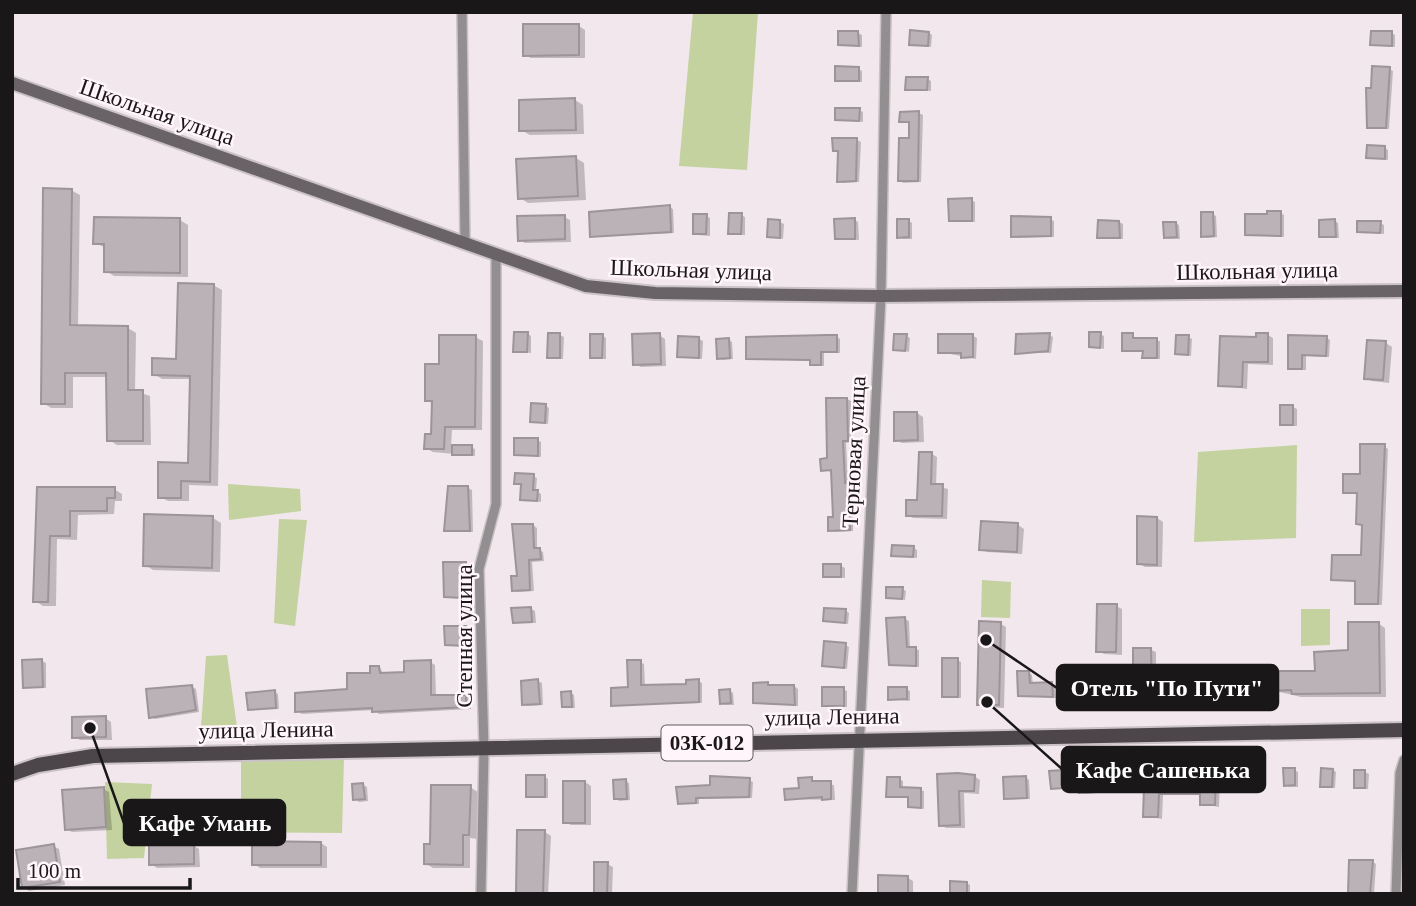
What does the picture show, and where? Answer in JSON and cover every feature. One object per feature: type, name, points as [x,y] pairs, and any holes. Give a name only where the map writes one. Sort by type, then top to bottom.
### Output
[{"type":"main road","name":"улица Ленина","points":[[12,774],[37,765],[93,756],[1404,730]]},
{"type":"street","points":[[462,12],[465,243]]},
{"type":"street","name":"Терновая улица","points":[[852,894],[881,296],[886,12]]},
{"type":"street","name":"Школьная улица","points":[[12,83],[586,286],[655,293],[881,296],[1404,290]]},
{"type":"street","name":"Степная улица","points":[[481,894],[484,749],[479,569],[496,505],[496,254]]},
{"type":"street","points":[[1396,894],[1400,773],[1404,760]]},
{"type":"green space","points":[[693,12],[758,12],[747,170],[679,166]]},
{"type":"green space","points":[[1297,445],[1296,538],[1194,542],[1198,452]]},
{"type":"green space","points":[[228,484],[300,489],[301,511],[229,520]]},
{"type":"green space","points":[[279,519],[307,520],[295,626],[274,623]]},
{"type":"green space","points":[[982,580],[1011,582],[1010,618],[981,617]]},
{"type":"green space","points":[[1301,609],[1330,609],[1330,645],[1301,646]]},
{"type":"green space","points":[[227,655],[237,727],[201,728],[206,656]]},
{"type":"green space","points":[[344,758],[342,833],[241,832],[241,762]]},
{"type":"green space","points":[[105,782],[152,784],[144,858],[107,859]]},
{"type":"building","points":[[523,24],[579,24],[579,55],[523,56]]},
{"type":"building","points":[[910,30],[929,32],[928,46],[909,45]]},
{"type":"building","points":[[838,31],[858,31],[859,46],[838,45]]},
{"type":"building","points":[[1371,31],[1392,31],[1392,46],[1370,45]]},
{"type":"building","points":[[835,66],[859,67],[859,81],[835,81]]},
{"type":"building","points":[[1372,66],[1390,67],[1386,128],[1367,128],[1366,88],[1371,88]]},
{"type":"building","points":[[906,77],[928,77],[927,90],[905,90]]},
{"type":"building","points":[[575,98],[576,130],[519,131],[519,100]]},
{"type":"building","points":[[835,108],[860,108],[859,121],[835,120]]},
{"type":"building","points":[[919,111],[918,181],[898,181],[899,138],[909,138],[909,122],[899,122],[900,112]]},
{"type":"building","points":[[832,138],[857,138],[856,181],[837,182],[838,151],[833,151]]},
{"type":"building","points":[[1367,145],[1385,146],[1385,159],[1366,158]]},
{"type":"building","points":[[576,156],[578,196],[518,199],[516,159]]},
{"type":"building","points":[[43,188],[72,189],[70,325],[128,326],[128,390],[143,390],[143,441],[107,441],[106,373],[65,373],[65,404],[41,404]]},
{"type":"building","points":[[972,198],[972,221],[949,221],[948,199]]},
{"type":"building","points":[[670,205],[671,232],[590,237],[589,212]]},
{"type":"building","points":[[1267,211],[1281,211],[1281,236],[1245,235],[1245,214],[1267,214]]},
{"type":"building","points":[[1201,212],[1213,212],[1214,236],[1201,237]]},
{"type":"building","points":[[729,213],[742,213],[741,234],[728,234]]},
{"type":"building","points":[[693,214],[707,214],[706,234],[693,234]]},
{"type":"building","points":[[565,215],[565,239],[518,241],[517,216]]},
{"type":"building","points":[[1011,216],[1051,217],[1051,236],[1011,237]]},
{"type":"building","points":[[94,217],[180,218],[180,273],[104,272],[104,244],[93,244]]},
{"type":"building","points":[[855,218],[855,239],[835,239],[834,219]]},
{"type":"building","points":[[768,219],[780,220],[780,238],[767,237]]},
{"type":"building","points":[[897,219],[909,219],[909,237],[897,238]]},
{"type":"building","points":[[1335,219],[1336,237],[1319,237],[1319,220]]},
{"type":"building","points":[[1098,220],[1119,221],[1120,238],[1097,238]]},
{"type":"building","points":[[1357,221],[1381,221],[1380,233],[1357,232]]},
{"type":"building","points":[[1163,222],[1176,222],[1177,237],[1164,238]]},
{"type":"building","points":[[178,283],[214,284],[210,482],[181,481],[181,498],[158,498],[158,462],[188,463],[190,376],[152,375],[152,358],[176,359]]},
{"type":"building","points":[[514,332],[528,332],[527,352],[513,352]]},
{"type":"building","points":[[1089,332],[1101,332],[1100,348],[1089,347]]},
{"type":"building","points":[[548,333],[560,333],[560,358],[547,358]]},
{"type":"building","points":[[660,333],[661,364],[633,365],[632,334]]},
{"type":"building","points":[[1050,333],[1048,351],[1015,354],[1016,334]]},
{"type":"building","points":[[1122,333],[1133,333],[1133,338],[1157,338],[1157,358],[1142,358],[1143,351],[1122,351]]},
{"type":"building","points":[[1256,333],[1268,333],[1268,362],[1243,362],[1242,387],[1218,386],[1220,336],[1256,337]]},
{"type":"building","points":[[590,334],[603,334],[602,358],[590,358]]},
{"type":"building","points":[[894,334],[907,334],[905,351],[893,350]]},
{"type":"building","points":[[938,334],[973,334],[973,357],[961,358],[961,353],[938,353]]},
{"type":"building","points":[[439,335],[476,335],[475,427],[445,427],[444,449],[424,449],[425,434],[431,434],[432,401],[425,401],[425,364],[439,364]]},
{"type":"building","points":[[837,335],[837,352],[821,352],[821,365],[810,365],[810,360],[746,359],[746,337]]},
{"type":"building","points":[[1176,335],[1189,335],[1188,355],[1175,354]]},
{"type":"building","points":[[1288,335],[1327,336],[1326,356],[1302,355],[1302,369],[1288,369]]},
{"type":"building","points":[[678,336],[699,337],[699,358],[677,357]]},
{"type":"building","points":[[729,338],[730,358],[717,359],[716,339]]},
{"type":"building","points":[[1367,340],[1386,341],[1383,380],[1364,379]]},
{"type":"building","points":[[826,398],[847,398],[848,441],[843,441],[845,483],[850,482],[850,530],[828,531],[828,517],[833,517],[831,470],[821,471],[820,459],[827,458]]},
{"type":"building","points":[[531,403],[546,404],[545,423],[530,422]]},
{"type":"building","points":[[1280,405],[1293,405],[1293,425],[1280,425]]},
{"type":"building","points":[[894,412],[917,412],[918,440],[894,441]]},
{"type":"building","points":[[514,438],[538,438],[538,456],[514,455]]},
{"type":"building","points":[[1360,444],[1385,444],[1378,604],[1355,604],[1355,581],[1331,580],[1332,555],[1361,555],[1362,525],[1356,524],[1357,493],[1343,493],[1343,474],[1360,474]]},
{"type":"building","points":[[452,445],[472,445],[472,455],[452,455]]},
{"type":"building","points":[[919,452],[932,452],[931,484],[943,484],[942,516],[906,516],[906,500],[917,500]]},
{"type":"building","points":[[515,473],[534,474],[533,490],[538,490],[537,501],[520,500],[521,484],[514,484]]},
{"type":"building","points":[[448,486],[468,486],[470,531],[444,531]]},
{"type":"building","points":[[37,487],[115,487],[115,498],[107,498],[107,511],[70,511],[70,536],[50,536],[48,602],[33,602]]},
{"type":"building","points":[[144,514],[213,516],[212,568],[143,566]]},
{"type":"building","points":[[1137,516],[1157,517],[1157,565],[1137,564]]},
{"type":"building","points":[[981,521],[1018,523],[1017,552],[979,550]]},
{"type":"building","points":[[512,524],[533,524],[534,548],[540,548],[541,559],[529,560],[530,590],[512,591],[511,576],[517,576]]},
{"type":"building","points":[[892,545],[914,546],[913,557],[891,556]]},
{"type":"building","points":[[443,562],[466,562],[464,598],[444,597]]},
{"type":"building","points":[[823,564],[841,564],[841,577],[823,577]]},
{"type":"building","points":[[886,587],[903,587],[902,599],[886,598]]},
{"type":"building","points":[[1097,604],[1117,604],[1116,652],[1096,652]]},
{"type":"building","points":[[531,607],[532,622],[513,623],[511,608]]},
{"type":"building","points":[[824,608],[846,609],[845,623],[823,621]]},
{"type":"building","points":[[905,617],[907,647],[916,647],[916,666],[889,665],[886,618]]},
{"type":"building","points":[[979,621],[1001,622],[999,705],[977,705]]},
{"type":"building","points":[[1348,622],[1379,622],[1380,693],[1292,694],[1291,690],[1269,691],[1269,671],[1315,671],[1314,652],[1348,650]]},
{"type":"building","points":[[444,626],[466,626],[466,646],[445,645]]},
{"type":"building","points":[[824,641],[846,643],[844,668],[822,666]]},
{"type":"building","points":[[1133,648],[1151,648],[1152,700],[1087,699],[1087,684],[1108,683],[1107,678],[1133,676]]},
{"type":"building","points":[[942,658],[958,658],[958,697],[942,697]]},
{"type":"building","points":[[42,659],[43,687],[23,688],[22,660]]},
{"type":"building","points":[[431,660],[431,695],[466,695],[466,707],[372,712],[372,708],[295,712],[295,693],[347,689],[347,673],[370,673],[370,666],[379,666],[380,673],[404,672],[404,661]]},
{"type":"building","points":[[627,660],[641,660],[641,685],[686,684],[686,680],[699,679],[699,702],[611,706],[611,688],[628,687]]},
{"type":"building","points":[[1017,671],[1029,671],[1030,683],[1052,682],[1053,697],[1018,696]]},
{"type":"building","points":[[538,679],[540,704],[522,705],[521,681]]},
{"type":"building","points":[[768,682],[768,685],[794,685],[795,705],[753,703],[753,683]]},
{"type":"building","points":[[192,685],[196,710],[149,718],[146,689]]},
{"type":"building","points":[[822,687],[844,687],[844,706],[822,706]]},
{"type":"building","points":[[888,687],[907,687],[907,699],[888,700]]},
{"type":"building","points":[[730,689],[731,703],[720,704],[719,690]]},
{"type":"building","points":[[275,690],[276,708],[248,710],[246,693]]},
{"type":"building","points":[[571,691],[572,707],[562,707],[561,692]]},
{"type":"building","points":[[106,716],[106,737],[72,738],[72,717]]},
{"type":"building","points":[[1283,768],[1295,768],[1295,785],[1284,786]]},
{"type":"building","points":[[1321,768],[1333,769],[1332,787],[1320,787]]},
{"type":"building","points":[[1216,769],[1215,805],[1200,805],[1200,794],[1159,794],[1158,817],[1143,817],[1144,787],[1117,789],[1116,770]]},
{"type":"building","points":[[1093,770],[1094,792],[1079,793],[1079,787],[1051,789],[1049,771]]},
{"type":"building","points":[[1354,770],[1365,770],[1365,788],[1354,788]]},
{"type":"building","points":[[937,774],[975,775],[974,791],[959,791],[960,825],[939,826]]},
{"type":"building","points":[[526,775],[545,775],[545,797],[526,797]]},
{"type":"building","points":[[710,776],[750,778],[749,797],[696,798],[696,803],[678,804],[676,787],[710,785]]},
{"type":"building","points":[[1026,776],[1027,798],[1004,799],[1003,777]]},
{"type":"building","points":[[812,777],[812,781],[831,781],[831,799],[822,800],[822,797],[785,800],[784,789],[799,788],[798,778]]},
{"type":"building","points":[[887,777],[900,777],[900,787],[921,788],[921,808],[908,807],[908,797],[886,797]]},
{"type":"building","points":[[626,779],[627,799],[614,799],[613,780]]},
{"type":"building","points":[[563,781],[585,781],[585,823],[563,823]]},
{"type":"building","points":[[363,783],[365,799],[353,800],[352,784]]},
{"type":"building","points":[[431,785],[471,785],[469,835],[463,835],[463,865],[424,864],[424,844],[430,844]]},
{"type":"building","points":[[104,787],[106,827],[65,830],[62,790]]},
{"type":"building","points":[[517,830],[545,830],[543,894],[516,894]]},
{"type":"building","points":[[252,841],[321,842],[321,865],[252,865]]},
{"type":"building","points":[[54,844],[60,882],[22,888],[16,850]]},
{"type":"building","points":[[149,844],[194,844],[194,864],[149,865]]},
{"type":"building","points":[[1349,860],[1373,860],[1370,894],[1348,894]]},
{"type":"building","points":[[594,862],[608,862],[607,894],[594,894]]},
{"type":"building","points":[[878,875],[908,876],[908,894],[878,894]]},
{"type":"building","points":[[950,881],[967,882],[967,894],[950,894]]},
{"type":"place","name":"Отель \"По Пути\"","points":[[986,640]]},
{"type":"place","name":"Кафе Сашенька","points":[[987,702]]},
{"type":"place","name":"Кафе Умань","points":[[90,728]]}]
